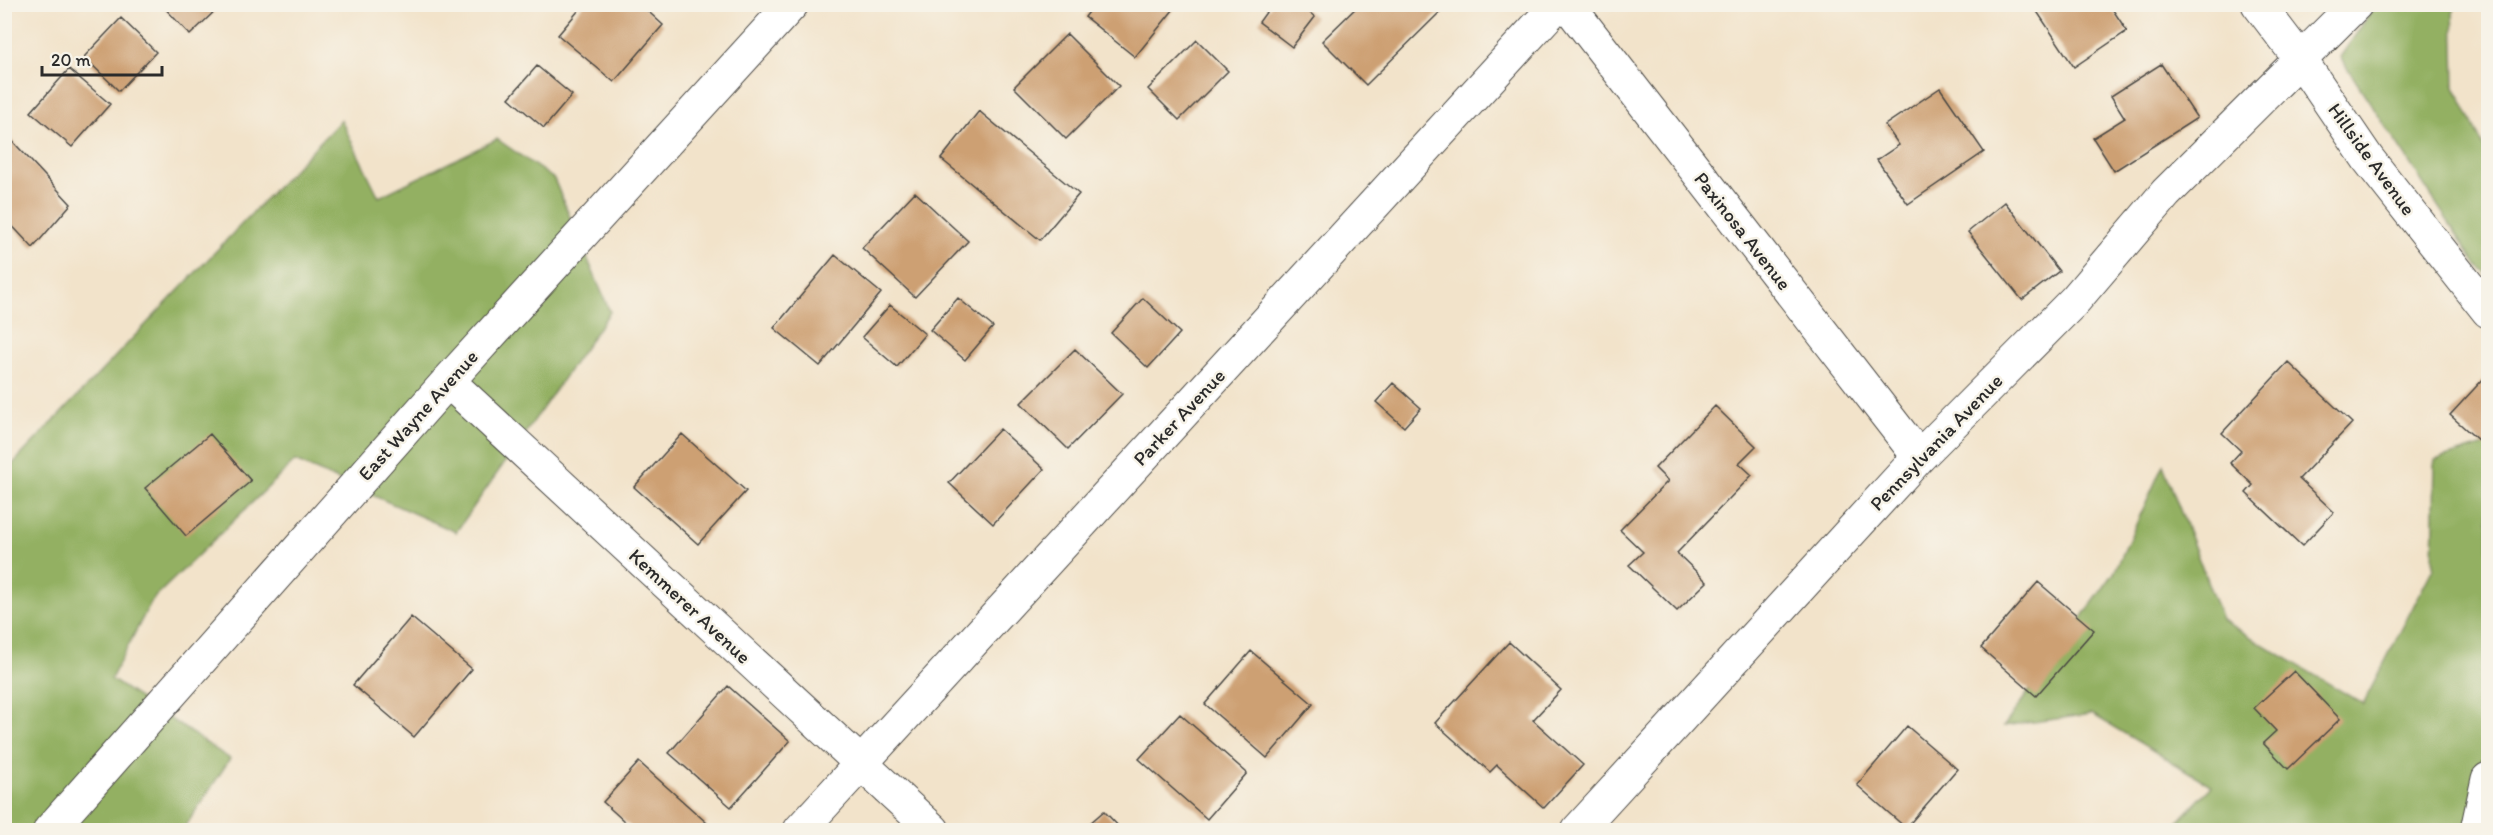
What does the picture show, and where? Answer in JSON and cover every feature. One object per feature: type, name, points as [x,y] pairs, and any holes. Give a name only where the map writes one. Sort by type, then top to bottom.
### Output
[{"type":"street","name":"East Wayne Avenue","points":[[50,831],[448,381],[792,4]]},
{"type":"street","name":"Parker Avenue","points":[[800,831],[1558,4]]},
{"type":"street","name":"Paxinosa Avenue","points":[[1567,4],[1919,457]]},
{"type":"street","name":"Hillside Avenue","points":[[2258,4],[2300,59],[2368,159],[2488,311]]},
{"type":"street","name":"Pennsylvania Avenue","points":[[1578,831],[1919,457],[2075,300],[2166,193],[2356,4]]},
{"type":"street","name":"Kemmerer Avenue","points":[[448,381],[933,831]]},
{"type":"street","points":[[2477,831],[2488,779]]},
{"type":"green space","points":[[2376,5],[2453,5],[2455,87],[2488,156],[2488,275],[2478,267],[2340,57]]},
{"type":"green space","points":[[341,120],[379,197],[497,139],[554,179],[610,312],[456,532],[295,461],[152,600],[111,679],[230,759],[183,830],[5,830],[4,473]]},
{"type":"green space","points":[[2488,444],[2488,830],[2170,830],[2212,786],[2092,714],[2004,726],[2114,573],[2163,465],[2222,620],[2363,704],[2433,568],[2435,460]]},
{"type":"building","points":[[161,4],[222,4],[190,35]]},
{"type":"building","points":[[584,4],[640,4],[663,25],[614,82],[558,35]]},
{"type":"building","points":[[1095,4],[1178,4],[1135,57],[1085,17]]},
{"type":"building","points":[[1272,4],[1299,4],[1315,17],[1292,47],[1259,22]]},
{"type":"building","points":[[1360,4],[1444,4],[1446,6],[1366,85],[1322,41]]},
{"type":"building","points":[[2032,4],[2109,4],[2127,31],[2074,67]]},
{"type":"building","points":[[121,18],[156,52],[119,91],[84,57]]},
{"type":"building","points":[[1067,34],[1119,86],[1066,139],[1014,87]]},
{"type":"building","points":[[1197,40],[1228,71],[1179,120],[1148,89]]},
{"type":"building","points":[[2161,64],[2197,118],[2114,171],[2093,138],[2125,118],[2111,96]]},
{"type":"building","points":[[537,66],[572,95],[544,128],[509,98]]},
{"type":"building","points":[[69,69],[110,104],[72,147],[31,112]]},
{"type":"building","points":[[1940,88],[1984,152],[1908,204],[1877,160],[1899,145],[1885,125]]},
{"type":"building","points":[[979,111],[1079,194],[1040,240],[941,159]]},
{"type":"building","points":[[4,132],[71,204],[33,248],[4,217]]},
{"type":"building","points":[[915,192],[968,241],[915,297],[862,248]]},
{"type":"building","points":[[2005,202],[2059,271],[2022,300],[1968,232]]},
{"type":"building","points":[[835,255],[881,293],[820,366],[774,328]]},
{"type":"building","points":[[958,298],[993,327],[965,360],[930,330]]},
{"type":"building","points":[[1143,298],[1180,333],[1148,368],[1111,333]]},
{"type":"building","points":[[890,305],[925,334],[897,367],[862,337]]},
{"type":"building","points":[[1075,349],[1122,394],[1068,449],[1021,403]]},
{"type":"building","points":[[2288,362],[2352,423],[2299,479],[2334,512],[2302,546],[2246,493],[2253,485],[2230,463],[2241,451],[2222,433]]},
{"type":"building","points":[[2486,376],[2488,378],[2488,449],[2450,415]]},
{"type":"building","points":[[1393,383],[1421,408],[1404,427],[1376,402]]},
{"type":"building","points":[[1715,406],[1756,446],[1739,463],[1752,475],[1677,553],[1707,582],[1677,611],[1629,565],[1643,552],[1620,530],[1668,481],[1655,468]]},
{"type":"building","points":[[1000,429],[1044,469],[993,524],[949,483]]},
{"type":"building","points":[[210,434],[251,481],[186,536],[145,488]]},
{"type":"building","points":[[682,434],[746,491],[698,544],[634,487]]},
{"type":"building","points":[[2038,582],[2094,630],[2036,696],[1981,648]]},
{"type":"building","points":[[411,617],[472,669],[414,737],[353,685]]},
{"type":"building","points":[[1509,642],[1561,690],[1533,720],[1583,765],[1544,808],[1497,765],[1490,772],[1435,723]]},
{"type":"building","points":[[1251,651],[1313,704],[1267,758],[1205,704]]},
{"type":"building","points":[[2294,671],[2340,719],[2288,769],[2263,743],[2276,731],[2254,708]]},
{"type":"building","points":[[728,686],[790,741],[731,807],[669,753]]},
{"type":"building","points":[[1180,714],[1247,773],[1207,819],[1139,759]]},
{"type":"building","points":[[1907,726],[1957,769],[1906,828],[1857,785]]},
{"type":"building","points":[[639,762],[707,823],[700,830],[634,830],[603,802]]},
{"type":"building","points":[[1104,811],[1122,830],[1082,830]]}]
